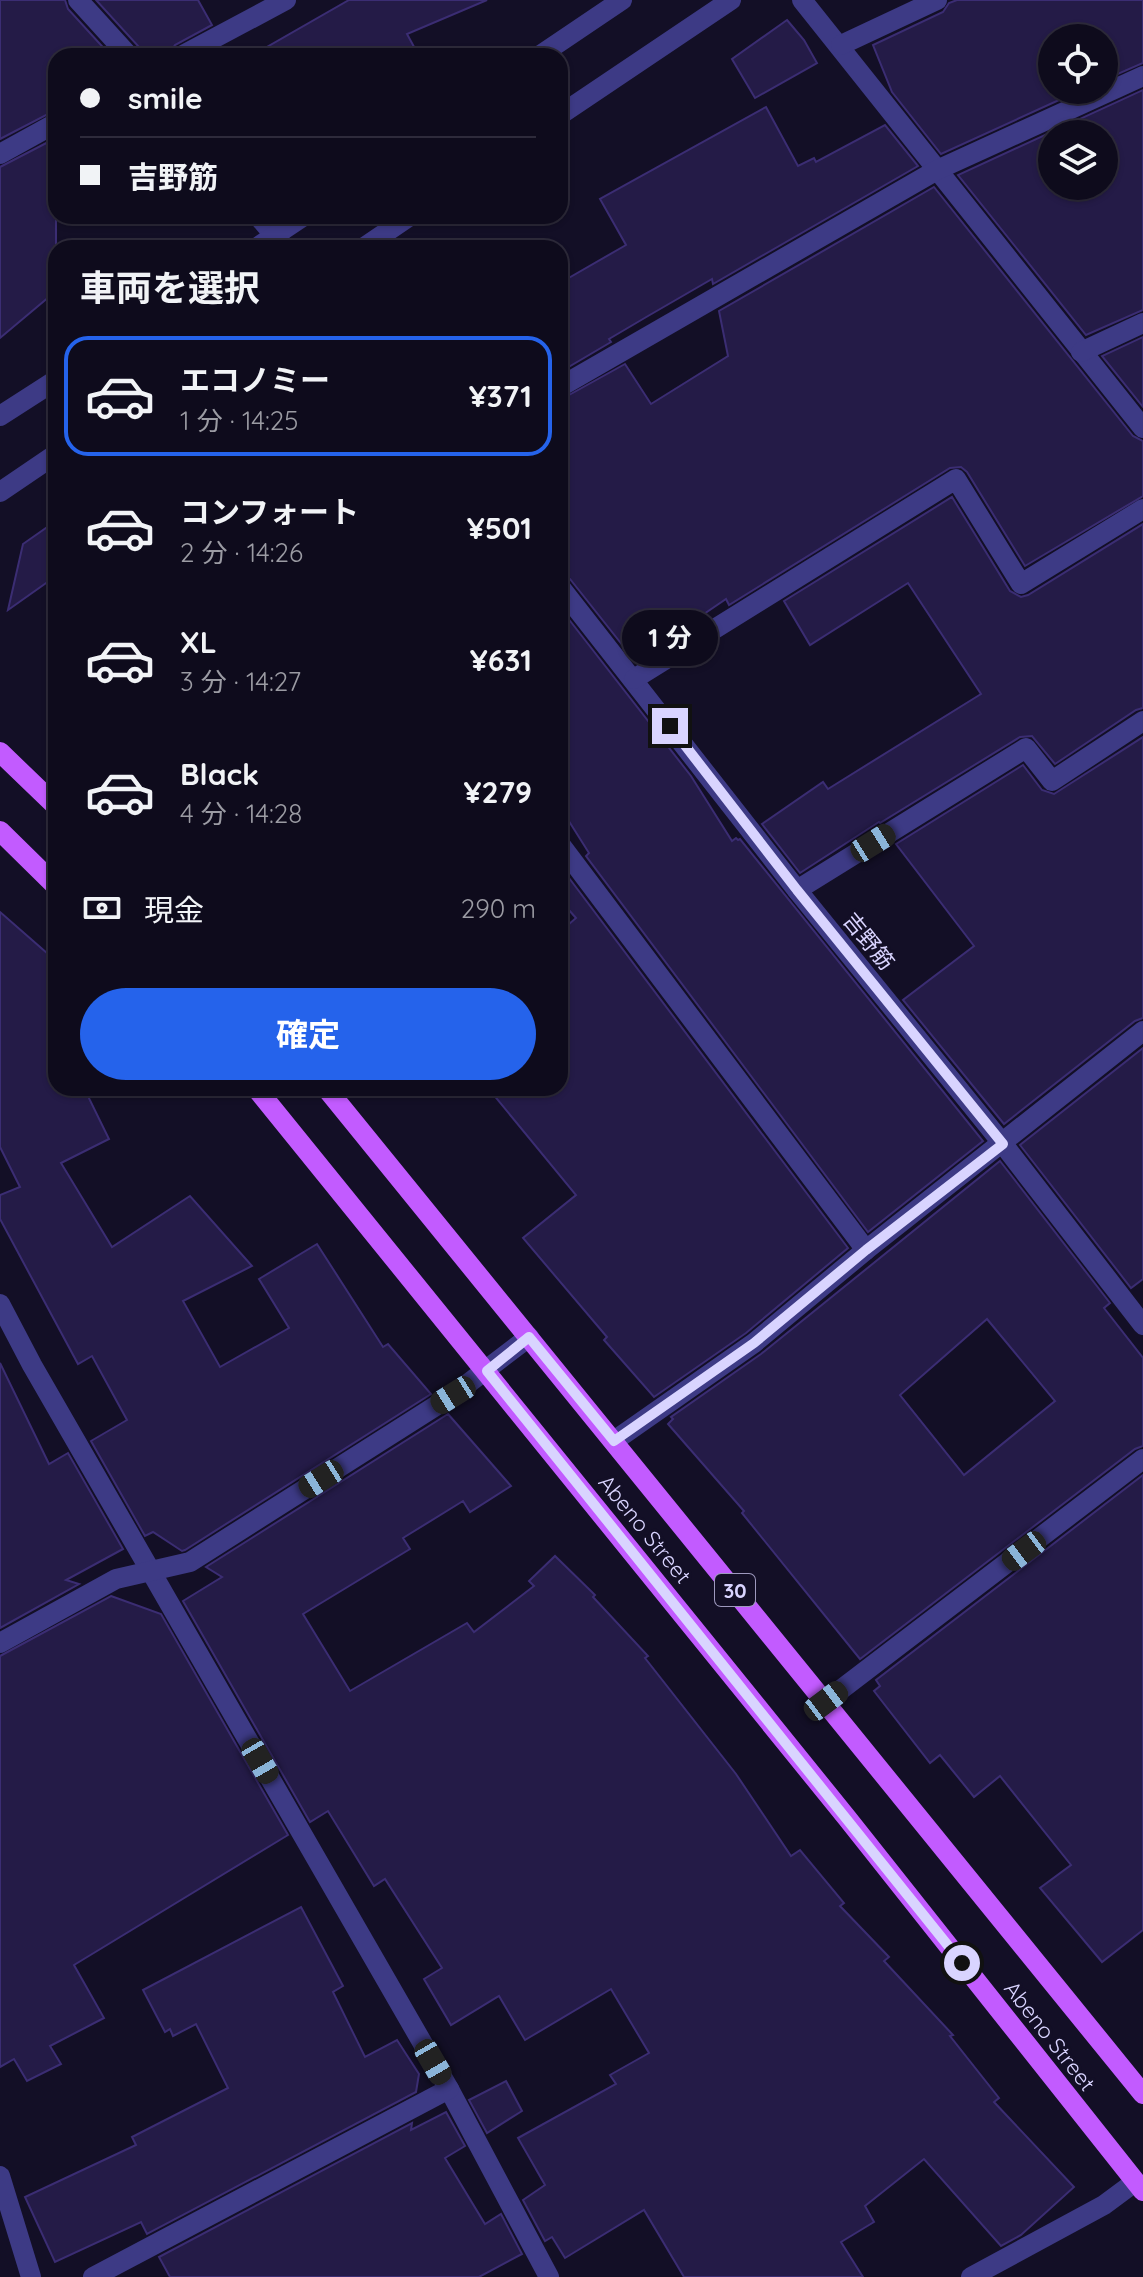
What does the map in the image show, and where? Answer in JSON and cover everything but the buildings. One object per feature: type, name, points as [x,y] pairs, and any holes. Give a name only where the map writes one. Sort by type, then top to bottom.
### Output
[{"type":"main road","points":[[0,752],[48,798]]},
{"type":"main road","points":[[0,831],[48,878]]},
{"type":"main road","name":"Abeno Street","points":[[263,1096],[487,1371],[1139,2186]]},
{"type":"main road","name":"Abeno Street","points":[[333,1096],[1143,2094]]},
{"type":"street","points":[[78,0],[122,48]]},
{"type":"street","points":[[196,48],[286,0]]},
{"type":"street","points":[[551,48],[622,0]]},
{"type":"street","points":[[568,110],[731,0]]},
{"type":"street","points":[[802,0],[841,45],[1143,428]]},
{"type":"street","points":[[841,45],[937,0]]},
{"type":"street","points":[[568,382],[937,170],[1143,76]]},
{"type":"street","points":[[0,154],[48,127]]},
{"type":"street","points":[[265,224],[278,240]]},
{"type":"street","points":[[282,240],[297,224]]},
{"type":"street","points":[[375,240],[398,224]]},
{"type":"street","points":[[1081,352],[1143,323]]},
{"type":"street","points":[[0,416],[48,385]]},
{"type":"street","points":[[0,492],[48,459]]},
{"type":"street","points":[[634,679],[956,479],[1021,584],[1143,509]]},
{"type":"street","name":"吉野筋","points":[[568,597],[797,890],[1139,1312]]},
{"type":"street","points":[[797,890],[1026,748],[1052,781],[1143,721]]},
{"type":"street","points":[[568,855],[866,1250]]},
{"type":"street","points":[[614,1441],[754,1343],[866,1250],[1143,1031]]},
{"type":"street","points":[[0,1304],[32,1365],[449,2089],[549,2277]]},
{"type":"street","points":[[0,1643],[116,1579],[190,1562],[487,1371],[529,1337]]},
{"type":"street","points":[[826,1701],[1143,1459]]},
{"type":"street","points":[[93,2277],[449,2089]]},
{"type":"street","points":[[0,2176],[31,2277]]},
{"type":"street","points":[[971,2277],[1139,2186]]},
{"type":"route","points":[[670,726],[797,890],[1003,1144],[866,1250],[754,1343],[614,1441],[529,1337],[487,1371],[962,1963]]}]
